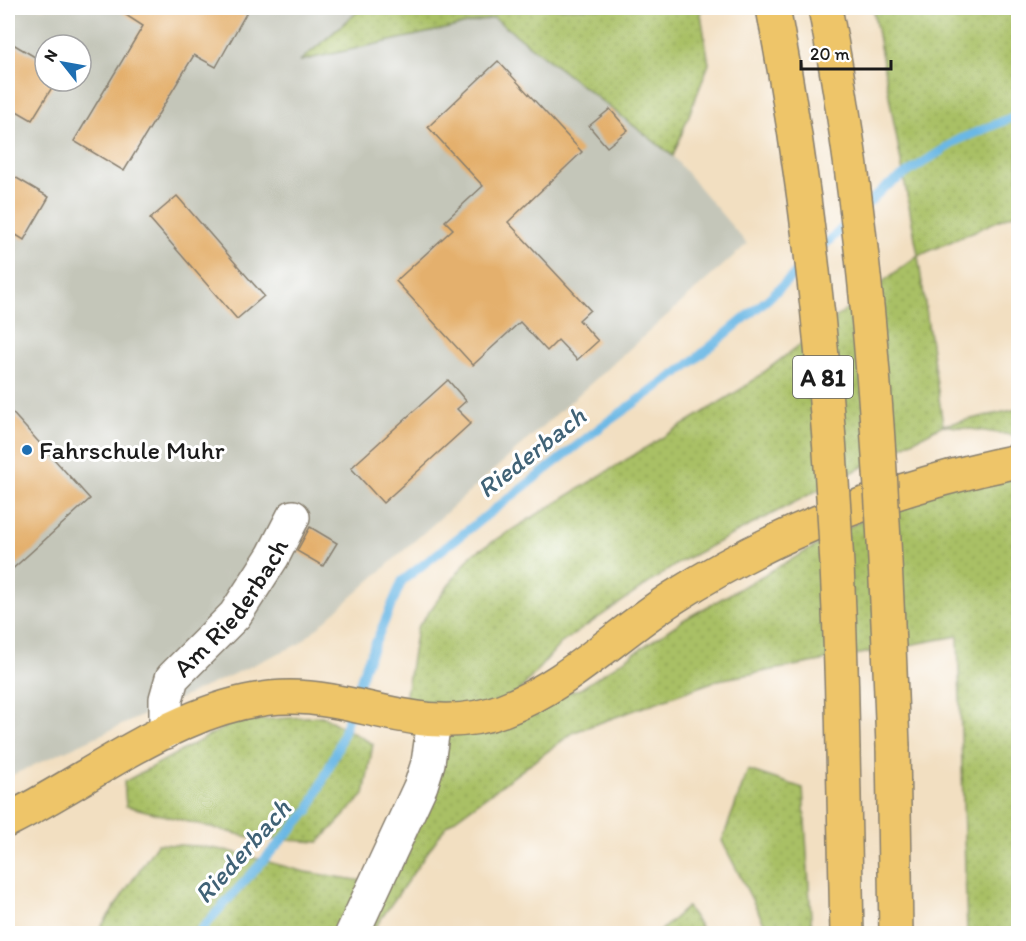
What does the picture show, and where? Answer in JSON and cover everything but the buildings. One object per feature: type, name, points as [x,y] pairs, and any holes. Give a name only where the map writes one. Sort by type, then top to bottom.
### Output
[{"type":"main road","name":"A 81","points":[[773,8],[813,267],[835,524],[841,625],[847,933]]},
{"type":"main road","name":"A 81","points":[[825,8],[848,149],[876,425],[893,747],[896,933]]},
{"type":"main road","points":[[8,820],[166,732],[206,712],[245,701],[290,697],[331,702],[434,721],[467,719],[502,710],[537,694],[573,672],[672,598],[730,563],[785,536],[922,486],[1018,461]]},
{"type":"street","name":"Am Riederbach","points":[[166,732],[165,699],[171,678],[235,615],[273,556],[293,517]]},
{"type":"street","points":[[351,933],[421,786],[428,763],[434,721]]},
{"type":"shaded area","points":[[8,8],[547,8],[747,244],[299,644],[8,777]]},
{"type":"green space","points":[[362,8],[700,8],[709,64],[673,156],[494,18],[300,61]]},
{"type":"green space","points":[[873,8],[1018,8],[1018,212],[918,256],[943,425],[680,562],[560,644],[503,710],[580,689],[685,619],[923,486],[1018,466],[1018,933],[967,933],[958,636],[718,680],[574,732],[446,826],[371,933],[96,934],[157,844],[198,846],[229,851],[305,872],[376,883],[434,721],[402,718],[417,628],[471,555],[743,388],[918,255]]},
{"type":"green space","points":[[1018,409],[1018,436],[943,425]]},
{"type":"green space","points":[[322,716],[373,744],[364,795],[319,842],[253,838],[126,806],[124,782],[236,721]]},
{"type":"green space","points":[[748,770],[803,788],[812,933],[769,933],[722,841]]},
{"type":"green space","points":[[687,907],[705,933],[658,933]]},
{"type":"waterway","name":"Riederbach","points":[[863,208],[884,188],[958,140],[1018,115]]},
{"type":"waterway","name":"Riederbach","points":[[817,252],[851,220]]},
{"type":"waterway","name":"Riederbach","points":[[197,934],[309,810],[338,748],[365,667],[402,581],[606,423],[687,366],[768,299],[805,264]]},
{"type":"place","name":"Fahrschule Muhr","points":[[27,450]]}]
